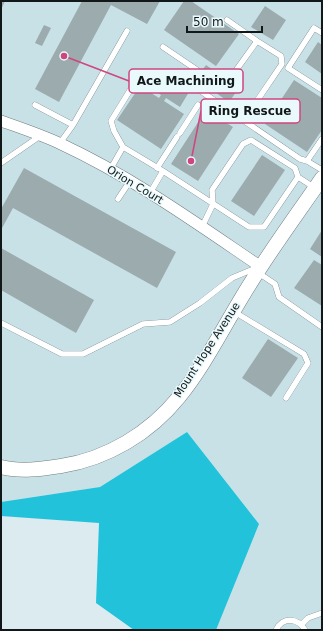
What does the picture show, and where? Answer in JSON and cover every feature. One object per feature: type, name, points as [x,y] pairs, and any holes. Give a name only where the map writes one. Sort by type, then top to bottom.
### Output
[{"type":"street","name":"Orion Court","points":[[1,121],[60,143],[130,181],[202,226],[259,269]]},
{"type":"street","name":"Mount Hope Avenue","points":[[1,467],[26,469],[73,464],[95,458],[117,448],[141,433],[164,414],[180,396],[259,269],[319,183]]},
{"type":"lane","points":[[227,20],[281,56],[282,64],[244,120]]},
{"type":"lane","points":[[288,68],[314,28],[322,33]]},
{"type":"lane","points":[[60,143],[73,125],[127,31]]},
{"type":"lane","points":[[237,69],[257,41]]},
{"type":"lane","points":[[163,47],[197,70],[189,83],[300,159],[307,161],[322,170]]},
{"type":"lane","points":[[282,64],[322,90]]},
{"type":"lane","points":[[132,87],[111,121],[114,131],[123,147],[160,169],[249,227],[264,227],[298,177]]},
{"type":"lane","points":[[35,104],[73,125]]},
{"type":"lane","points":[[150,193],[160,169],[198,105]]},
{"type":"lane","points":[[1,163],[40,136]]},
{"type":"lane","points":[[202,226],[213,204],[212,190],[243,144],[252,140],[295,168],[298,177]]},
{"type":"lane","points":[[307,161],[322,140]]},
{"type":"lane","points":[[110,170],[123,147]]},
{"type":"lane","points":[[298,177],[319,183]]},
{"type":"lane","points":[[118,199],[130,181]]},
{"type":"lane","points":[[1,323],[62,354],[83,354],[142,324],[170,322],[200,303],[232,278],[259,269],[275,284],[279,297],[322,327]]},
{"type":"lane","points":[[233,311],[304,354],[308,363],[286,398]]},
{"type":"lane","points":[[302,624],[308,618],[322,613]]},
{"type":"lane","points":[[276,630],[278,625],[286,621],[294,620],[302,624],[305,630]]},
{"type":"shaded area","points":[[1,1],[322,1],[322,630],[216,630],[259,524],[187,432],[100,487],[1,502]]},
{"type":"shaded area","points":[[187,432],[259,524],[216,630],[134,630],[96,603],[99,523],[1,516],[1,502],[100,487]]},
{"type":"building","points":[[1,1],[5,1],[1,10]]},
{"type":"building","points":[[82,1],[160,1],[147,24],[111,5],[59,102],[35,89]]},
{"type":"building","points":[[184,1],[191,1],[239,34],[216,66],[164,30]]},
{"type":"building","points":[[265,6],[286,20],[273,40],[251,27]]},
{"type":"building","points":[[44,25],[51,28],[42,46],[35,43]]},
{"type":"building","points":[[318,42],[322,45],[322,74],[305,62]]},
{"type":"building","points":[[206,65],[239,88],[229,102],[196,79]]},
{"type":"building","points":[[158,72],[189,92],[180,107],[166,98],[164,101],[184,114],[161,149],[117,120],[140,86],[159,98],[161,95],[148,87]]},
{"type":"building","points":[[294,80],[322,98],[322,130],[307,152],[265,124]]},
{"type":"building","points":[[206,110],[233,127],[198,181],[171,164]]},
{"type":"building","points":[[262,155],[285,170],[254,216],[231,201]]},
{"type":"building","points":[[24,168],[176,252],[157,288],[13,208],[1,230],[1,209]]},
{"type":"building","points":[[322,230],[322,257],[310,249]]},
{"type":"building","points":[[1,248],[94,300],[76,333],[1,290]]},
{"type":"building","points":[[314,260],[322,265],[322,306],[294,288]]},
{"type":"building","points":[[268,339],[298,358],[271,397],[242,378]]},
{"type":"place","name":"Ace Machining","points":[[64,56]]},
{"type":"place","name":"Ring Rescue","points":[[191,161]]}]
